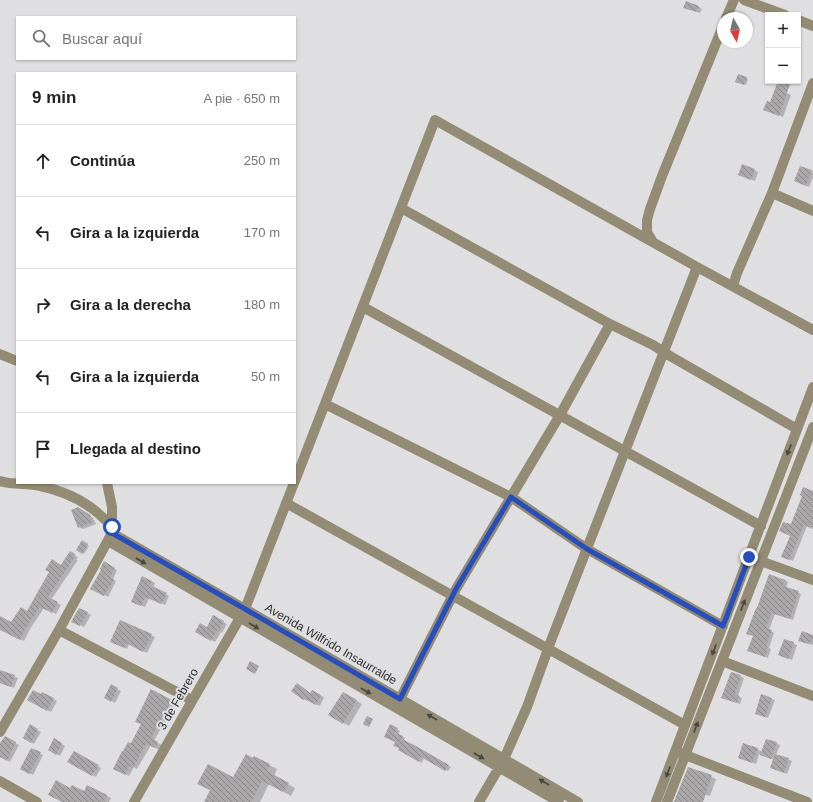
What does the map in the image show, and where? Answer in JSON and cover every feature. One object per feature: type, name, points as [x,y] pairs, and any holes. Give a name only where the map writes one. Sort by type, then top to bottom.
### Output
[{"type":"street","points":[[729,12],[734,0]]},
{"type":"street","points":[[744,0],[777,12]]},
{"type":"street","points":[[801,21],[813,26]]},
{"type":"street","points":[[717,41],[662,176],[647,220],[647,232],[653,242],[813,330]]},
{"type":"street","points":[[733,286],[736,273],[772,193],[813,83]]},
{"type":"street","name":"3 de Febrero","points":[[296,479],[435,120],[653,242]]},
{"type":"street","points":[[772,193],[813,211]]},
{"type":"street","points":[[401,208],[610,324],[653,345],[797,429]]},
{"type":"street","points":[[479,802],[501,763],[527,707],[696,267]]},
{"type":"street","points":[[363,307],[760,526]]},
{"type":"street","points":[[400,699],[452,596],[560,415],[610,324]]},
{"type":"street","points":[[0,354],[16,361]]},
{"type":"street","points":[[656,802],[813,387]]},
{"type":"street","points":[[325,404],[511,497],[587,549],[723,626]]},
{"type":"street","points":[[667,802],[813,427]]},
{"type":"street","points":[[0,482],[16,484]]},
{"type":"street","points":[[20,484],[40,486],[64,492],[90,505],[101,514],[111,534]]},
{"type":"street","points":[[0,732],[59,630],[111,534],[112,507],[107,484]]},
{"type":"street","name":"3 de Febrero","points":[[134,802],[245,609],[294,484]]},
{"type":"street","points":[[286,503],[685,725]]},
{"type":"street","name":"Avenida Wilfrido Insaurralde","points":[[111,534],[245,609],[400,699],[559,802]]},
{"type":"street","name":"Avenida Wilfrido Insaurralde","points":[[111,534],[240,618],[501,763],[578,802]]},
{"type":"street","points":[[749,557],[813,580]]},
{"type":"street","points":[[59,630],[192,700]]},
{"type":"street","points":[[722,660],[813,696]]},
{"type":"street","points":[[676,751],[685,756],[807,802]]},
{"type":"street","points":[[0,781],[37,802]]},
{"type":"building","points":[[686,1],[699,6],[697,12],[683,8]]},
{"type":"building","points":[[738,74],[747,77],[744,85],[735,82]]},
{"type":"building","points":[[777,84],[790,84],[779,116],[763,110],[767,101],[770,102]]},
{"type":"building","points":[[742,164],[755,169],[751,180],[738,175]]},
{"type":"building","points":[[800,166],[812,170],[806,186],[794,181]]},
{"type":"building","points":[[803,487],[813,491],[813,529],[804,525],[789,560],[781,557],[790,536],[779,531],[783,522],[791,524],[802,496],[800,495]]},
{"type":"building","points":[[78,507],[90,515],[93,522],[78,528],[71,510]]},
{"type":"building","points":[[82,540],[88,544],[82,554],[76,550]]},
{"type":"building","points":[[70,551],[75,554],[73,557],[74,558],[48,597],[58,602],[52,613],[40,607],[26,627],[20,640],[0,630],[0,616],[11,622],[21,607],[27,611],[49,572],[45,570],[52,559],[61,565]]},
{"type":"building","points":[[104,561],[115,568],[110,577],[114,579],[104,596],[90,589],[101,570],[100,569]]},
{"type":"building","points":[[769,574],[785,580],[783,586],[799,591],[790,619],[771,613],[766,628],[772,630],[766,646],[768,646],[765,657],[747,651],[753,636],[746,634]]},
{"type":"building","points":[[142,576],[152,581],[150,585],[167,593],[161,604],[145,597],[141,606],[131,602]]},
{"type":"building","points":[[79,608],[88,612],[80,626],[71,622]]},
{"type":"building","points":[[213,615],[224,621],[219,632],[217,631],[211,641],[195,632],[200,623],[207,627]]},
{"type":"building","points":[[120,620],[152,634],[143,652],[126,643],[124,648],[110,642]]},
{"type":"building","points":[[802,631],[813,635],[813,643],[810,642],[809,644],[798,641]]},
{"type":"building","points":[[784,639],[794,642],[788,659],[778,655]]},
{"type":"building","points":[[250,661],[259,666],[255,674],[246,669]]},
{"type":"building","points":[[0,670],[15,675],[11,687],[0,683]]},
{"type":"building","points":[[731,672],[741,675],[735,694],[739,696],[737,703],[721,698]]},
{"type":"building","points":[[297,683],[310,693],[312,690],[321,695],[316,705],[304,699],[303,700],[291,691]]},
{"type":"building","points":[[111,684],[118,688],[111,702],[104,698]]},
{"type":"building","points":[[151,689],[172,700],[151,738],[158,742],[155,748],[146,744],[133,768],[129,766],[125,775],[113,769],[122,751],[128,742],[131,743],[141,724],[135,722]]},
{"type":"building","points":[[33,690],[41,694],[42,692],[54,698],[47,711],[27,700]]},
{"type":"building","points":[[343,692],[357,700],[343,724],[328,715]]},
{"type":"building","points":[[761,694],[772,698],[765,717],[755,714]]},
{"type":"building","points":[[367,716],[373,719],[369,727],[363,724]]},
{"type":"building","points":[[30,724],[38,729],[31,743],[23,738]]},
{"type":"building","points":[[390,724],[398,728],[396,733],[403,736],[402,739],[449,765],[445,771],[421,757],[419,762],[398,750],[399,748],[393,746],[395,742],[384,737]]},
{"type":"building","points":[[5,736],[16,742],[7,761],[0,757],[0,743]]},
{"type":"building","points":[[54,738],[62,743],[56,755],[48,750]]},
{"type":"building","points":[[766,739],[777,742],[771,759],[760,755]]},
{"type":"building","points":[[743,743],[758,748],[752,763],[738,758]]},
{"type":"building","points":[[31,748],[41,752],[29,774],[20,769]]},
{"type":"building","points":[[74,751],[99,765],[92,776],[67,762]]},
{"type":"building","points":[[246,754],[253,758],[254,756],[270,764],[267,771],[289,783],[283,792],[262,781],[251,802],[204,802],[210,790],[197,784],[208,764],[233,777]]},
{"type":"building","points":[[775,754],[789,758],[784,773],[770,768]]},
{"type":"building","points":[[688,767],[712,775],[703,802],[674,802]]},
{"type":"building","points":[[56,780],[70,788],[72,785],[84,791],[87,785],[107,795],[104,802],[62,802],[48,795]]},
{"type":"route","points":[[112,527],[112,533],[400,699],[456,589],[511,497],[587,549],[723,626],[749,557]]}]
